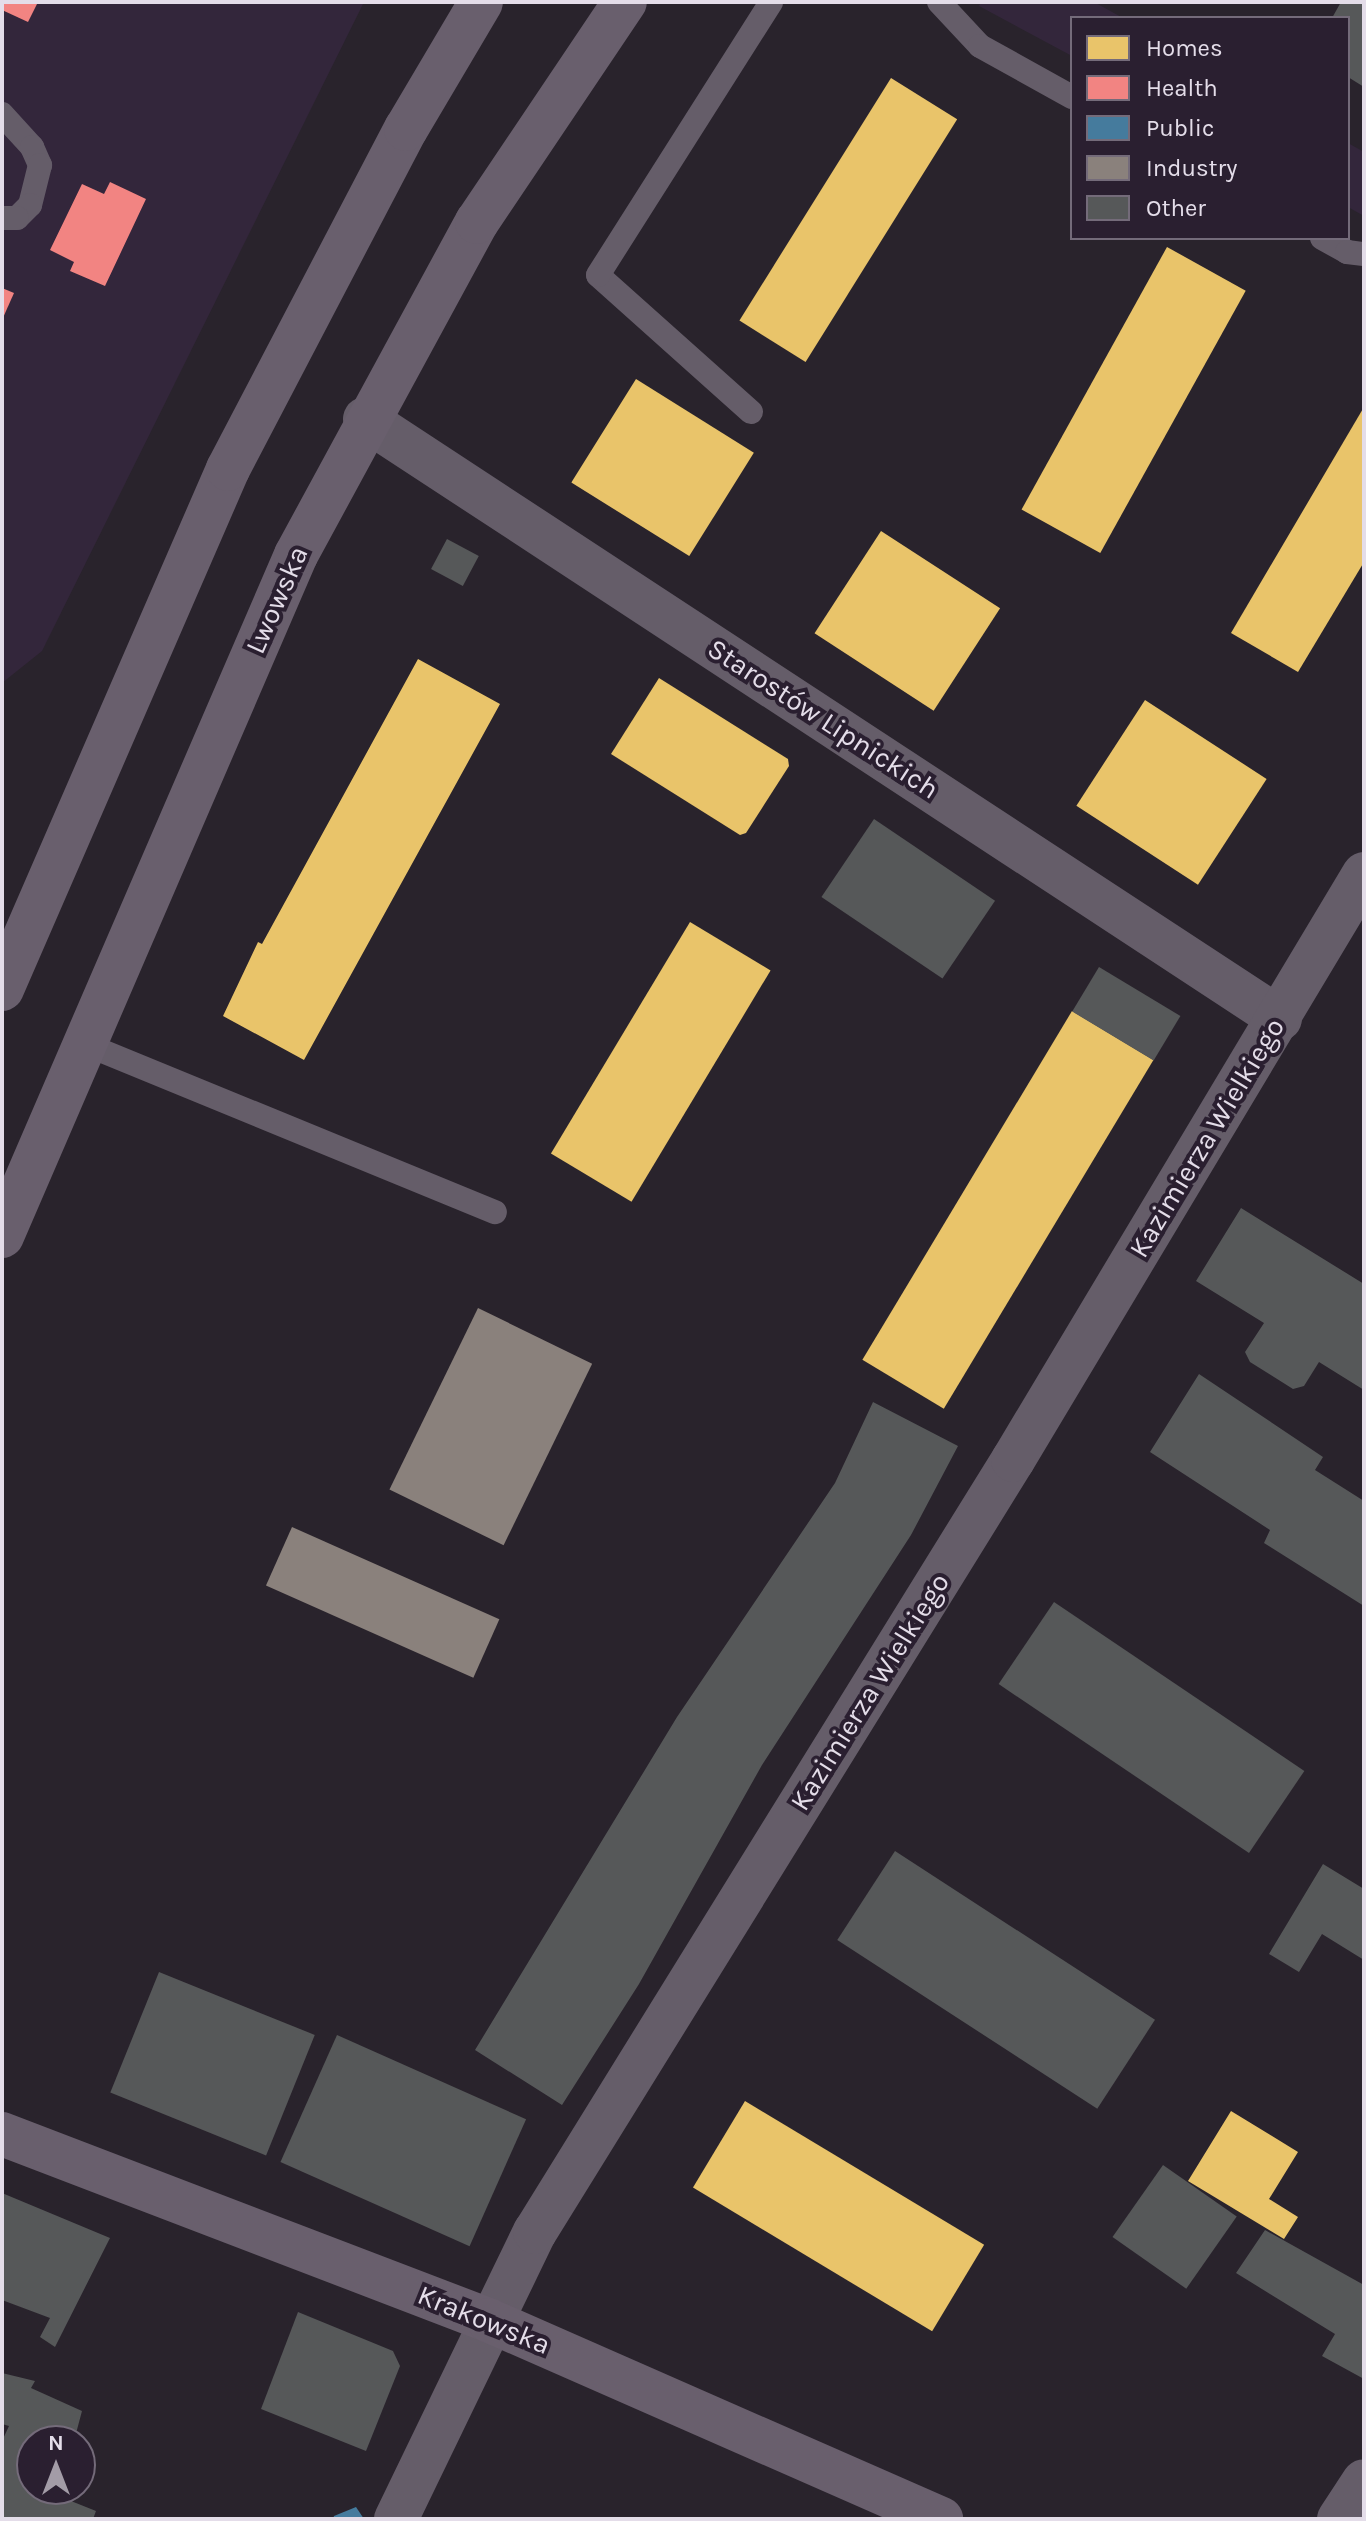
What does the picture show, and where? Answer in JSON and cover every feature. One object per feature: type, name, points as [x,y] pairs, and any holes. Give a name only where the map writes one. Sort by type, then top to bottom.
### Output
[{"type":"main road","points":[[2,989],[228,469],[406,129],[481,2]]},
{"type":"main road","name":"Lwowska","points":[[2,1236],[296,555],[365,419],[477,222],[625,2]]},
{"type":"main road","name":"Krakowska","points":[[8,2132],[488,2320],[941,2519]]},
{"type":"street","name":"Starostów Lipnickich","points":[[365,419],[1280,1019]]},
{"type":"street","name":"Kazimierza Wielkiego","points":[[396,2519],[488,2320],[535,2232],[1280,1019],[1364,874]]},
{"type":"street","points":[[1339,2519],[1364,2481]]},
{"type":"lane","points":[[751,412],[598,275],[771,2]]},
{"type":"lane","points":[[939,2],[980,46],[1070,96]]},
{"type":"lane","points":[[2,114],[32,147],[40,165],[30,205],[17,218],[2,218]]},
{"type":"lane","points":[[1326,240],[1347,252],[1364,254]]},
{"type":"lane","points":[[85,1044],[495,1212]]},
{"type":"shaded area","points":[[2,2],[364,2],[42,651],[2,683]]},
{"type":"shaded area","points":[[981,2],[1094,2],[1119,16],[1070,16],[1070,55],[979,6]]},
{"type":"shaded area","points":[[1350,144],[1364,152],[1364,216],[1350,208]]},
{"type":"building: Homes","points":[[891,78],[957,119],[806,362],[739,321]]},
{"type":"building: Homes","points":[[1167,247],[1246,291],[1100,553],[1022,509]]},
{"type":"building: Homes","points":[[636,379],[754,453],[689,556],[571,482]]},
{"type":"building: Homes","points":[[1364,407],[1364,562],[1298,672],[1231,633]]},
{"type":"building: Homes","points":[[881,531],[1000,608],[934,711],[815,633]]},
{"type":"building: Homes","points":[[418,659],[500,704],[304,1060],[223,1016],[258,942],[262,944]]},
{"type":"building: Homes","points":[[659,678],[788,759],[789,766],[746,833],[740,835],[611,754]]},
{"type":"building: Homes","points":[[1145,700],[1267,779],[1198,885],[1076,806]]},
{"type":"building: Homes","points":[[690,922],[771,970],[632,1202],[551,1153]]},
{"type":"building: Homes","points":[[1072,1011],[1153,1060],[944,1409],[862,1360]]},
{"type":"building: Homes","points":[[745,2101],[984,2245],[932,2331],[693,2188]]},
{"type":"building: Homes","points":[[1231,2111],[1298,2152],[1269,2199],[1298,2217],[1284,2239],[1188,2181]]},
{"type":"building: Health","points":[[2,2],[38,2],[28,22],[2,10]]},
{"type":"building: Health","points":[[110,182],[146,199],[105,286],[70,271],[74,262],[50,250],[82,184],[104,194]]},
{"type":"building: Health","points":[[2,288],[14,293],[2,320]]},
{"type":"building: Public","points":[[356,2507],[364,2519],[333,2519],[334,2516]]},
{"type":"building: Industry","points":[[478,1308],[592,1364],[504,1545],[389,1490]]},
{"type":"building: Industry","points":[[292,1527],[499,1619],[473,1678],[266,1585]]},
{"type":"building: Other","points":[[1341,2],[1364,2],[1364,87],[1350,78],[1350,16],[1333,16]]},
{"type":"building: Other","points":[[447,539],[479,556],[463,586],[431,569]]},
{"type":"building: Other","points":[[874,819],[995,901],[942,979],[821,897]]},
{"type":"building: Other","points":[[1099,967],[1180,1016],[1154,1061],[1072,1012]]},
{"type":"building: Other","points":[[1241,1208],[1364,1284],[1364,1390],[1319,1362],[1304,1386],[1293,1389],[1250,1362],[1245,1352],[1264,1323],[1196,1281]]},
{"type":"building: Other","points":[[1199,1374],[1323,1457],[1315,1470],[1364,1501],[1364,1606],[1264,1543],[1270,1530],[1150,1452]]},
{"type":"building: Other","points":[[873,1402],[958,1446],[911,1535],[762,1765],[639,1984],[562,2105],[475,2050],[677,1717],[835,1483]]},
{"type":"building: Other","points":[[1054,1602],[1304,1771],[1249,1853],[999,1684]]},
{"type":"building: Other","points":[[895,1851],[1155,2020],[1097,2109],[837,1940]]},
{"type":"building: Other","points":[[1323,1864],[1364,1889],[1364,1960],[1322,1934],[1299,1972],[1269,1954]]},
{"type":"building: Other","points":[[159,1972],[315,2035],[266,2155],[110,2093]]},
{"type":"building: Other","points":[[337,2035],[526,2119],[470,2246],[280,2162]]},
{"type":"building: Other","points":[[1163,2165],[1237,2217],[1186,2289],[1113,2237]]},
{"type":"building: Other","points":[[2,2193],[110,2238],[55,2347],[40,2337],[50,2318],[2,2300]]},
{"type":"building: Other","points":[[1265,2230],[1364,2285],[1364,2379],[1322,2356],[1335,2334],[1236,2273]]},
{"type":"building: Other","points":[[298,2312],[393,2351],[400,2366],[366,2451],[261,2409]]},
{"type":"building: Other","points":[[2,2373],[35,2381],[31,2388],[82,2411],[78,2425],[16,2425],[16,2505],[81,2505],[96,2511],[93,2519],[2,2519],[2,2441],[9,2426],[2,2424]]}]
